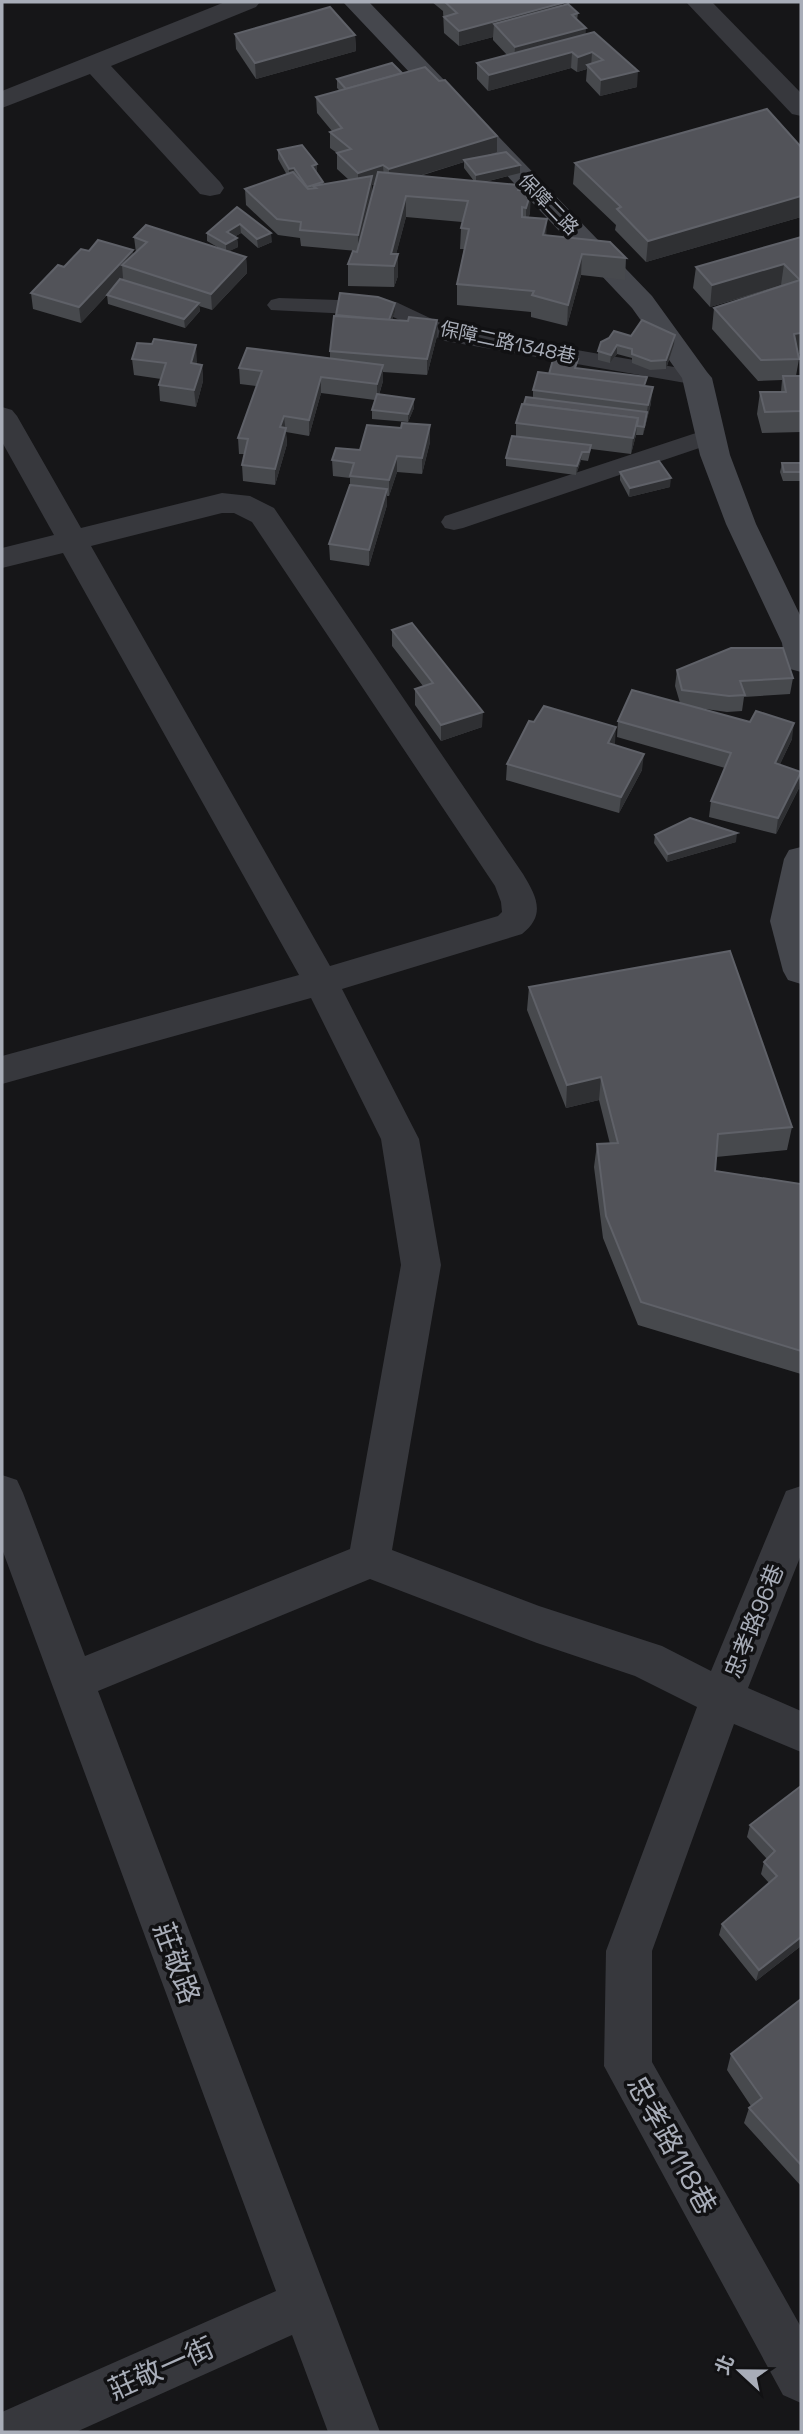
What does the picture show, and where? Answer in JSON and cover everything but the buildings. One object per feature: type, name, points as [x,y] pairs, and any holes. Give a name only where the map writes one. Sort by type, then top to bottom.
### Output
[{"type":"street","points":[[2,100],[247,2]]},
{"type":"street","name":"保障二路","points":[[355,2],[642,302],[696,379],[715,455],[741,524],[798,643],[801,656]]},
{"type":"street","points":[[698,2],[801,108]]},
{"type":"street","points":[[94,63],[210,188]]},
{"type":"street","points":[[2,416],[69,540],[321,982],[400,1139],[421,1265],[369,1560]]},
{"type":"street","points":[[2,558],[222,503],[239,503],[263,515],[511,883],[519,902],[520,917],[510,925],[321,982],[2,1070]]},
{"type":"street","points":[[801,859],[788,921],[801,971]]},
{"type":"street","name":"莊敬路","points":[[2,1493],[354,2432]]},
{"type":"street","name":"忠孝路96巷","points":[[801,1504],[722,1698],[801,1732]]},
{"type":"street","points":[[72,1682],[369,1560],[537,1624],[648,1661],[722,1698]]},
{"type":"street","name":"忠孝路118巷","points":[[722,1698],[629,1951],[628,2066],[801,2377]]},
{"type":"street","name":"莊敬一街","points":[[17,2432],[304,2304]]},
{"type":"lane","name":"保障二路1348巷","points":[[279,305],[396,309],[445,334],[696,379]]},
{"type":"lane","points":[[454,522],[711,436]]}]
